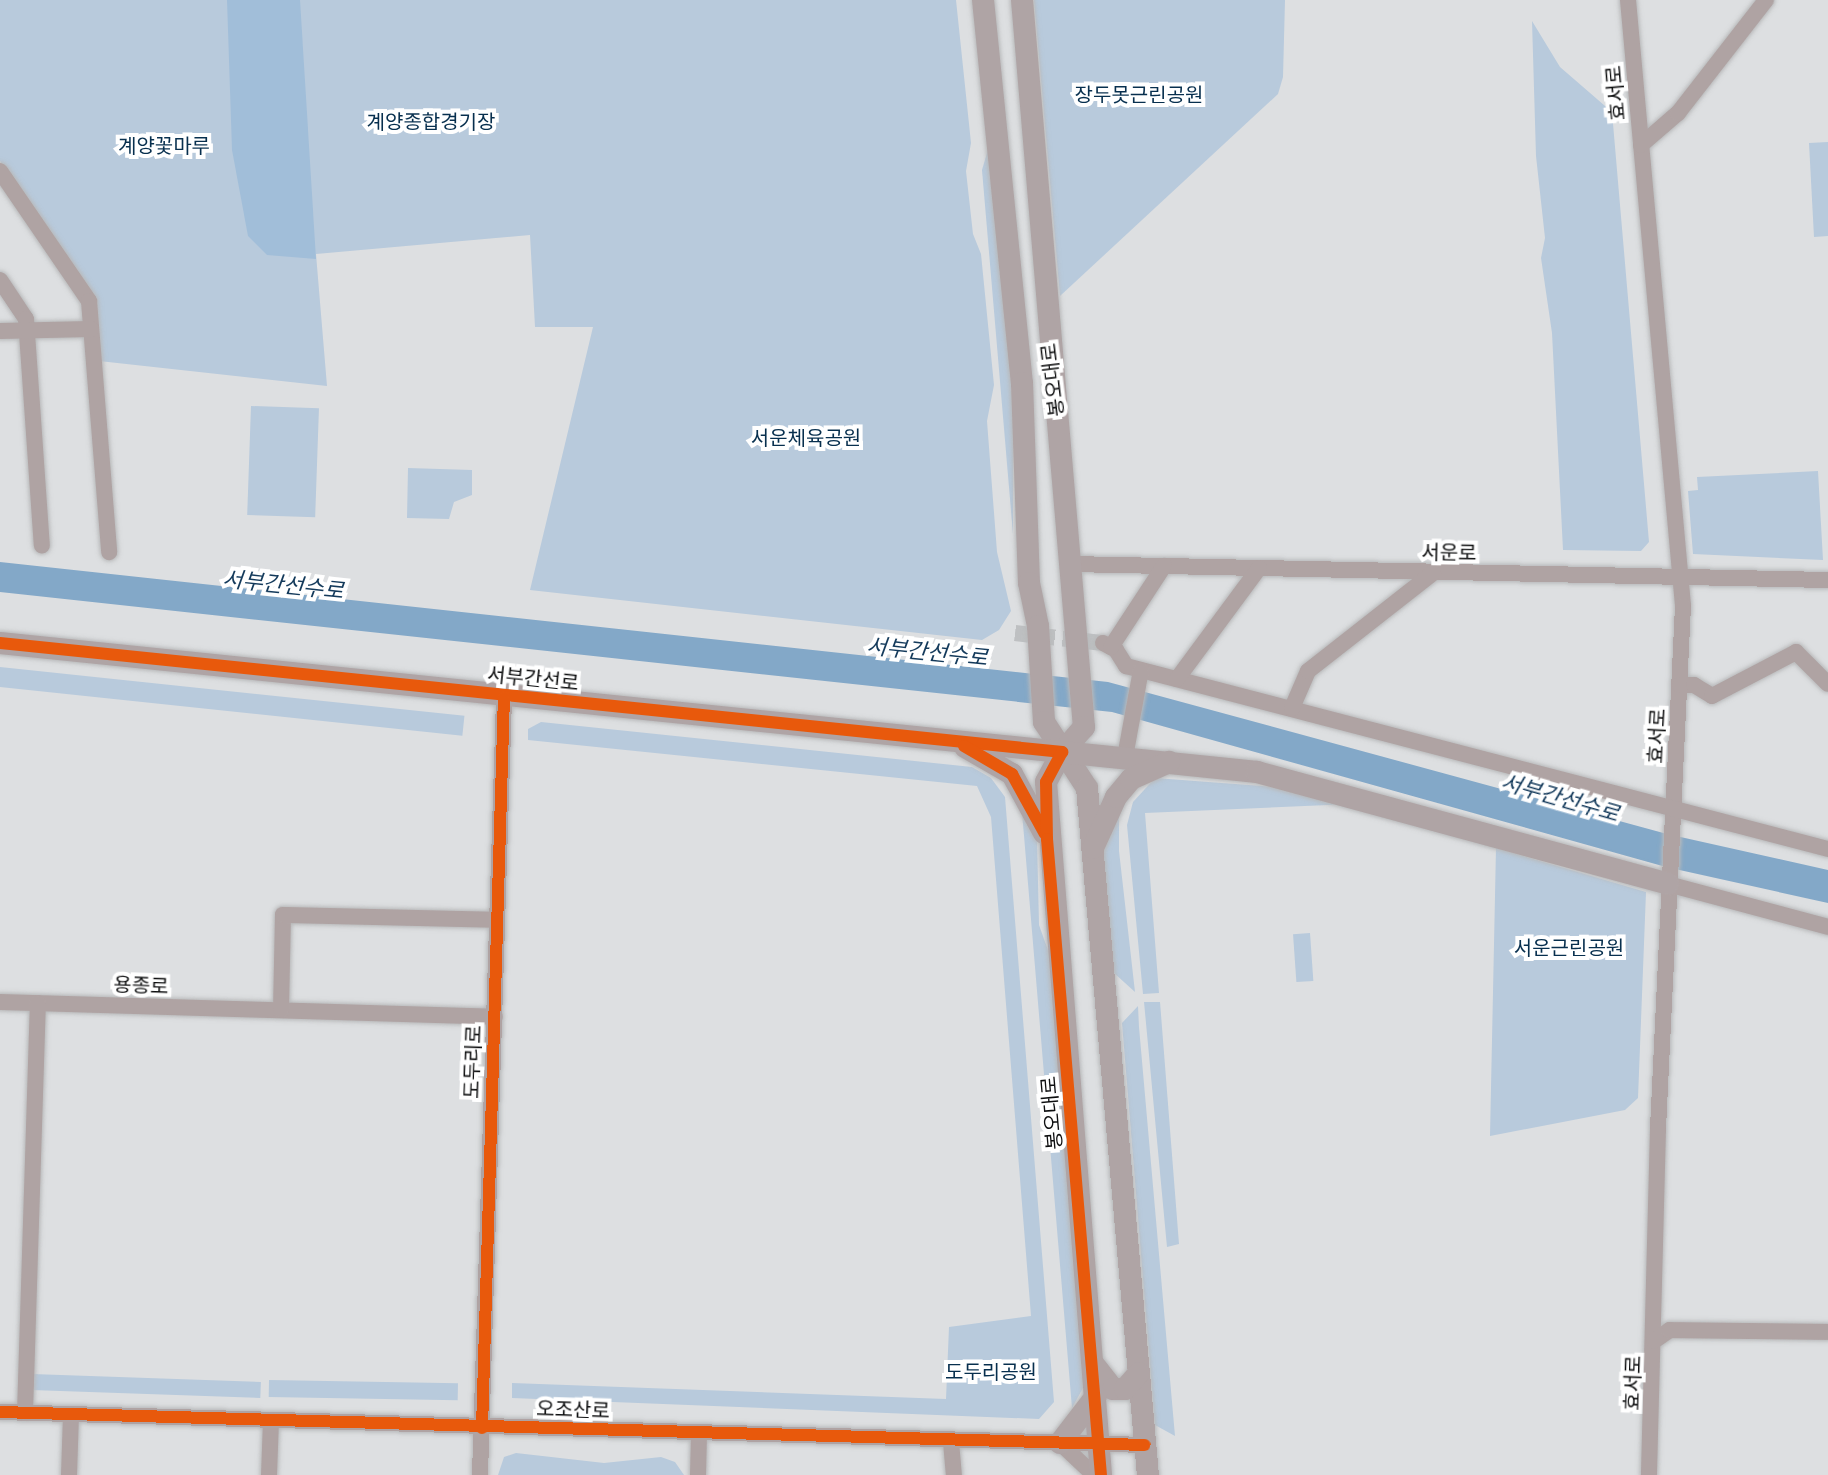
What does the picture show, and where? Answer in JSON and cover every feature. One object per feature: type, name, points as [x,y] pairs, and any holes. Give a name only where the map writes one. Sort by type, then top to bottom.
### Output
[{"type":"main road","name":"봉오대로","points":[[983,0],[1022,383],[1028,569],[1040,653],[1044,722],[1087,788],[1090,855],[1148,1475]]},
{"type":"main road","name":"봉오대로","points":[[1022,0],[1084,727],[1062,752],[1046,782],[1047,839],[1101,1475]]},
{"type":"main road","name":"서부간선로","points":[[0,643],[504,697],[1170,761],[1287,777],[1669,878]]},
{"type":"main road","points":[[953,741],[1012,774],[1047,839]]},
{"type":"main road","points":[[1090,855],[1116,797],[1131,779],[1170,761]]},
{"type":"main road","points":[[1094,1365],[1113,1389],[1125,1389],[1139,1373]]},
{"type":"main road","points":[[1060,1443],[1096,1396]]},
{"type":"street","name":"효서로","points":[[1628,0],[1681,579],[1680,685],[1669,878],[1649,1475]]},
{"type":"street","points":[[1641,145],[1678,113],[1766,0]]},
{"type":"street","points":[[0,171],[89,301],[109,552]]},
{"type":"street","points":[[0,280],[26,319],[42,545]]},
{"type":"street","points":[[0,331],[91,329]]},
{"type":"street","name":"서운로","points":[[1070,564],[1828,580]]},
{"type":"street","points":[[1164,566],[1107,645],[1126,666],[1140,674],[1177,679],[1292,708],[1674,815],[1828,849]]},
{"type":"street","points":[[1177,679],[1259,568]]},
{"type":"street","points":[[1292,708],[1308,671],[1433,573]]},
{"type":"street","points":[[1680,685],[1694,685],[1712,696],[1796,652],[1828,684]]},
{"type":"street","points":[[1125,757],[1140,674]]},
{"type":"street","name":"도두리로","points":[[480,1475],[504,697]]},
{"type":"street","points":[[1669,878],[1828,927]]},
{"type":"street","points":[[281,1010],[283,915],[497,920]]},
{"type":"street","name":"용종로","points":[[0,1002],[495,1017]]},
{"type":"street","points":[[25,1413],[38,1003]]},
{"type":"street","points":[[1654,1341],[1670,1330],[1828,1332]]},
{"type":"street","name":"오조산로","points":[[0,1412],[951,1442],[1145,1445]]},
{"type":"street","points":[[69,1475],[71,1415]]},
{"type":"street","points":[[269,1475],[271,1421]]},
{"type":"street","points":[[698,1475],[699,1434]]},
{"type":"street","points":[[951,1442],[954,1475]]},
{"type":"street","points":[[1060,1443],[1094,1475]]},
{"type":"green space","points":[[0,0],[956,0],[971,143],[966,171],[973,234],[981,254],[994,385],[987,421],[997,552],[1011,611],[999,630],[982,640],[530,590],[593,327],[535,327],[530,235],[316,254],[327,386],[99,361],[94,297],[0,161]]},
{"type":"green space","name":"장두못근린공원","points":[[1034,0],[1285,0],[1283,77],[1278,94],[1060,296]]},
{"type":"green space","points":[[1532,21],[1560,67],[1612,112],[1649,542],[1641,551],[1563,550],[1552,333],[1541,258],[1545,238],[1536,156]]},
{"type":"green space","points":[[1828,142],[1828,236],[1814,237],[1809,143]]},
{"type":"green space","points":[[989,146],[1013,403],[1013,534],[982,170]]},
{"type":"green space","points":[[251,406],[319,408],[315,517],[247,515]]},
{"type":"green space","points":[[408,468],[472,470],[472,495],[454,502],[449,519],[407,518]]},
{"type":"green space","points":[[1818,471],[1823,560],[1693,554],[1688,491],[1698,490],[1697,477]]},
{"type":"green space","points":[[0,667],[464,716],[462,736],[0,687]]},
{"type":"green space","name":"도두리공원","points":[[541,722],[972,767],[991,778],[1005,797],[1054,1402],[1039,1419],[512,1398],[512,1383],[946,1399],[949,1327],[1031,1316],[991,817],[977,786],[528,740],[528,729]]},
{"type":"green space","points":[[1155,778],[1275,787],[1351,804],[1145,813],[1159,993],[1143,994],[1127,825],[1133,802]]},
{"type":"green space","points":[[1119,806],[1119,851],[1135,992],[1114,973],[1103,854]]},
{"type":"green space","points":[[1022,812],[1037,839],[1039,925],[1049,953],[1088,1379],[1072,1408]]},
{"type":"green space","name":"서운근린공원","points":[[1496,848],[1646,892],[1638,1098],[1625,1110],[1490,1136]]},
{"type":"green space","points":[[1310,933],[1313,981],[1296,982],[1293,934]]},
{"type":"green space","points":[[1144,1002],[1160,1002],[1179,1244],[1167,1247]]},
{"type":"green space","points":[[1138,1006],[1175,1436],[1155,1425],[1122,1023]]},
{"type":"green space","points":[[32,1374],[261,1382],[260,1398],[31,1390]]},
{"type":"green space","points":[[269,1380],[458,1383],[458,1400],[269,1397]]},
{"type":"green space","points":[[516,1453],[604,1463],[661,1457],[675,1462],[684,1475],[498,1475],[504,1457]]},
{"type":"shaded area","points":[[227,0],[300,0],[316,259],[267,255],[248,236],[232,150]]},
{"type":"shaded area","points":[[0,562],[1108,682],[1667,834],[1828,870],[1828,903],[1666,867],[1112,712],[0,592]]},
{"type":"tunnel","points":[[1015,633],[1103,643]]},
{"type":"cycle path","points":[[0,643],[1062,752]]},
{"type":"cycle path","points":[[482,1428],[504,697]]},
{"type":"cycle path","points":[[964,746],[1012,774],[1045,834]]},
{"type":"cycle path","points":[[1062,752],[1046,782],[1047,839],[1101,1475]]},
{"type":"cycle path","points":[[0,1412],[1145,1445]]},
{"type":"park label","name":"계양종합경기장","points":[[431,122]]},
{"type":"park label","name":"계양꽃마루","points":[[164,146]]},
{"type":"park label","name":"서운체육공원","points":[[806,438]]},
{"type":"water label","name":"서부간선수로","points":[[283,585]]},
{"type":"water label","name":"서부간선수로","points":[[927,652]]},
{"type":"water label","name":"서부간선수로","points":[[1560,798]]}]
